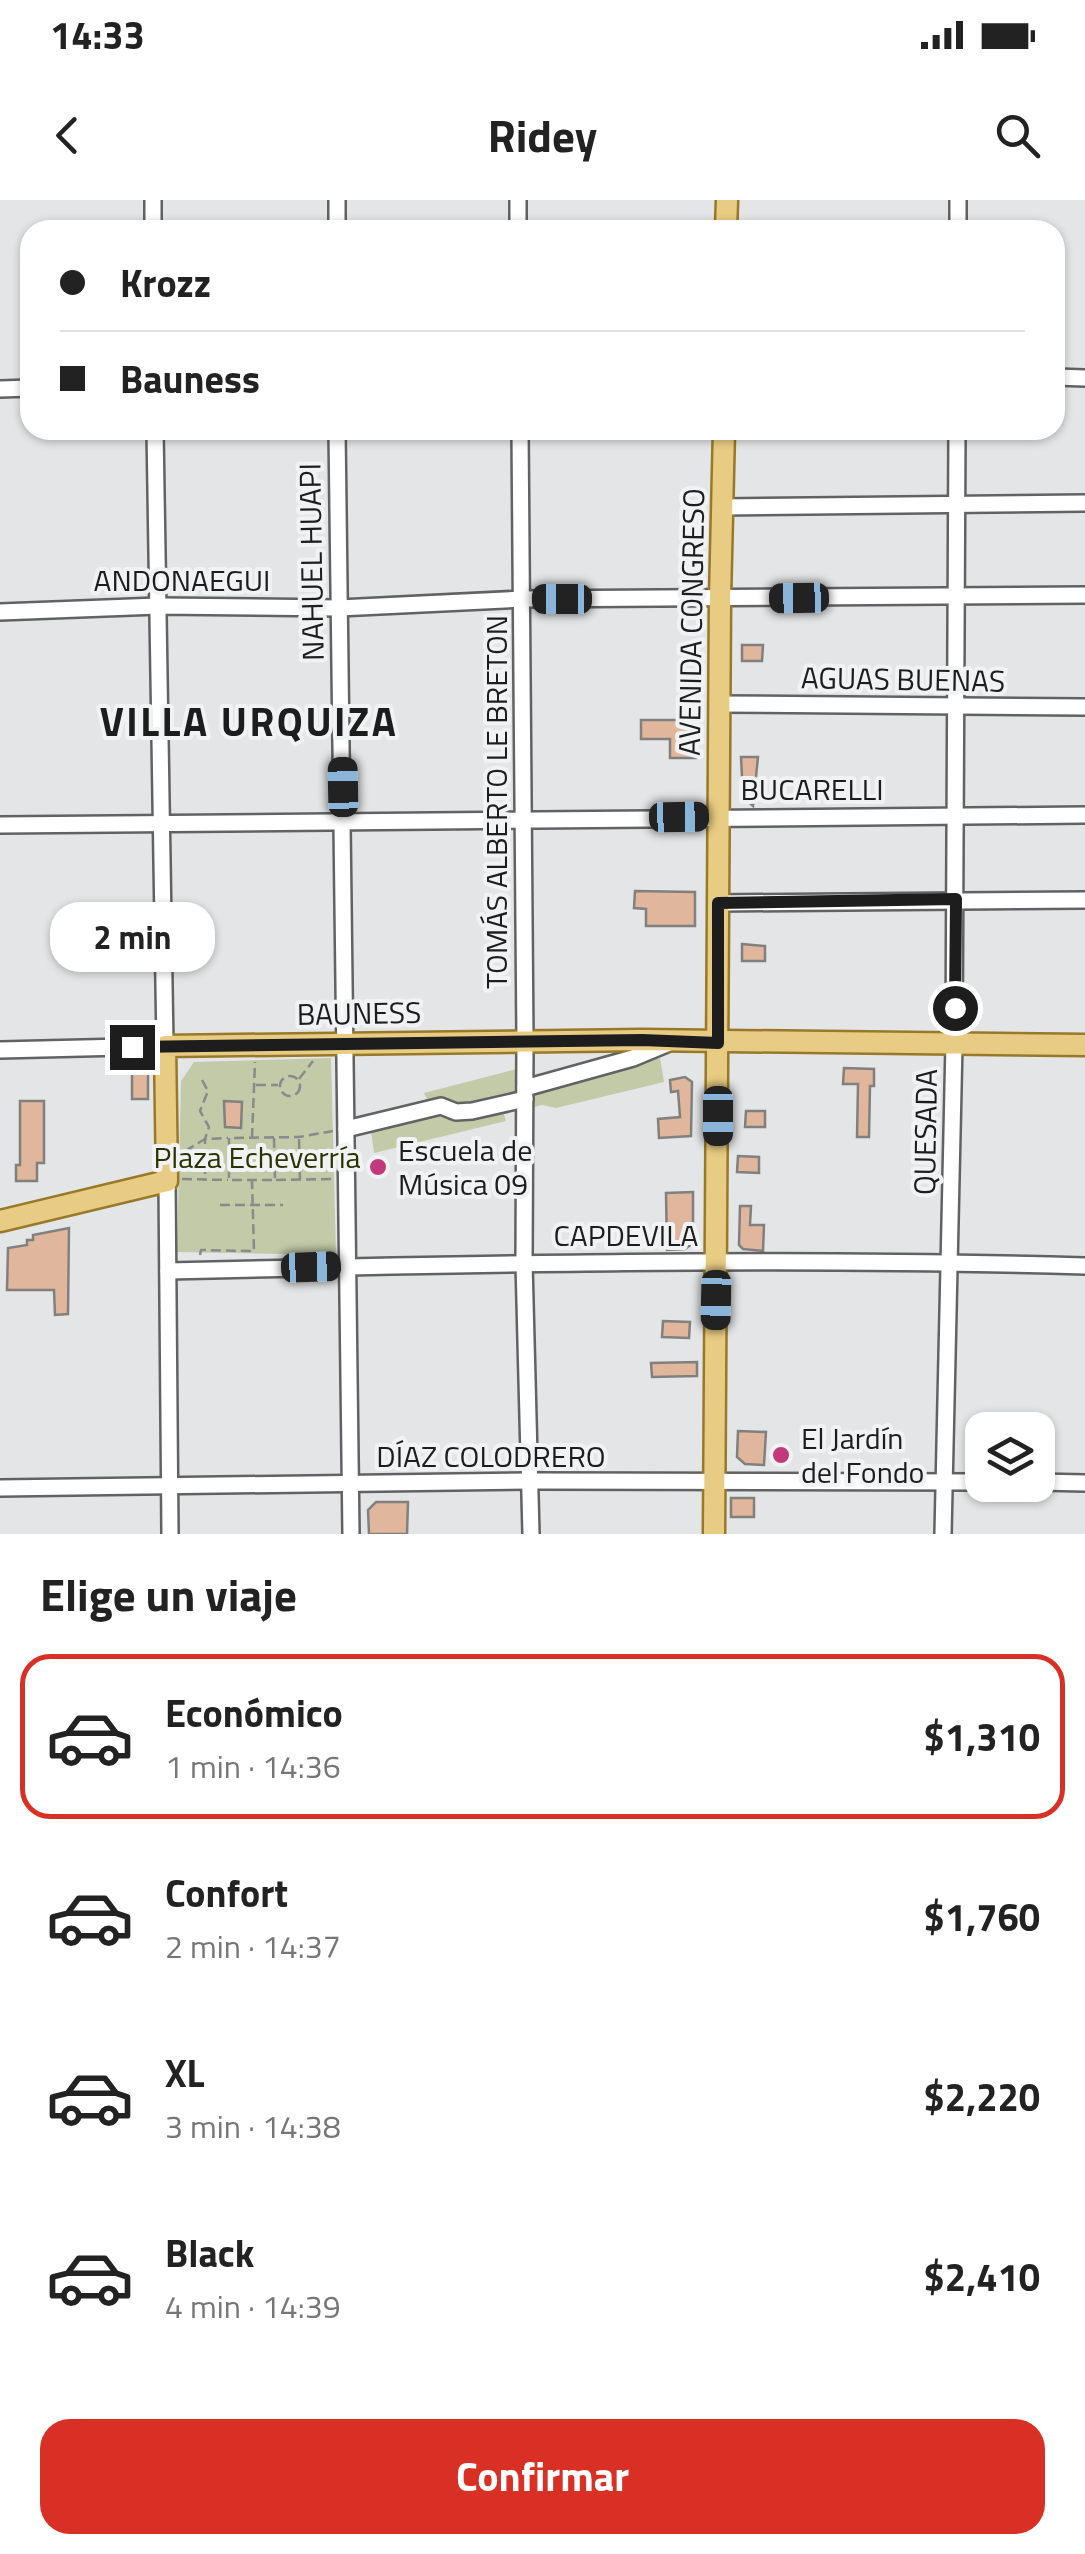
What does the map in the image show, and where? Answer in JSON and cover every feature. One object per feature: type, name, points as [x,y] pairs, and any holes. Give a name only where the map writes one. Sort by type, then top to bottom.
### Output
[{"type":"main road","name":"AVENIDA CONGRESO","points":[[714,1534],[724,440]]},
{"type":"main road","name":"BAUNESS","points":[[166,1046],[672,1041],[1085,1046]]},
{"type":"main road","points":[[0,1221],[167,1181],[175,1159],[166,1046]]},
{"type":"street","points":[[155,440],[166,1046]]},
{"type":"street","name":"NAHUEL HUAPI","points":[[337,440],[344,823],[335,1043],[346,1129],[351,1534]]},
{"type":"street","name":"TOMÁS ALBERTO LE BRETON","points":[[520,440],[526,1042],[524,1262],[531,1534]]},
{"type":"street","name":"QUESADA","points":[[942,1534],[956,899],[957,440]]},
{"type":"street","points":[[722,506],[1085,504]]},
{"type":"street","name":"ANDONAEGUI","points":[[0,612],[158,606],[338,608],[522,599],[1085,595]]},
{"type":"street","name":"AGUAS BUENAS","points":[[720,704],[1085,707]]},
{"type":"street","name":"BUCARELLI","points":[[0,825],[1085,815]]},
{"type":"street","points":[[718,903],[1085,900]]},
{"type":"street","points":[[346,1129],[441,1106],[456,1112],[472,1111],[633,1058],[672,1041]]},
{"type":"street","name":"BAUNESS","points":[[0,1050],[166,1046]]},
{"type":"street","points":[[167,1181],[170,1534]]},
{"type":"street","name":"CAPDEVILA","points":[[168,1271],[524,1262],[950,1262],[1085,1266]]},
{"type":"street","name":"DÍAZ COLODRERO","points":[[0,1488],[965,1482]]},
{"type":"street","points":[[1055,1482],[1085,1483]]},
{"type":"path","points":[[298,1080],[335,1043]]},
{"type":"path","points":[[252,1138],[256,1045]]},
{"type":"path","points":[[254,1085],[280,1085],[288,1076],[298,1080]]},
{"type":"path","points":[[202,1080],[208,1091],[200,1110],[209,1127],[205,1181]]},
{"type":"path","points":[[280,1085],[284,1094],[294,1096],[300,1088],[298,1080]]},
{"type":"path","points":[[346,1129],[300,1137],[206,1139],[175,1159],[182,1180],[347,1179]]},
{"type":"path","points":[[300,1137],[300,1179]]},
{"type":"path","points":[[229,1138],[230,1180]]},
{"type":"path","points":[[274,1138],[275,1180]]},
{"type":"path","points":[[199,1270],[200,1250],[254,1251],[252,1180]]},
{"type":"path","points":[[220,1205],[283,1205]]},
{"type":"green space","name":"Plaza Echeverría","points":[[331,1058],[336,1255],[177,1252],[181,1081],[194,1062]]},
{"type":"green space","points":[[660,1058],[664,1082],[556,1108],[531,1108],[534,1089]]},
{"type":"green space","points":[[521,1068],[519,1092],[515,1096],[455,1107],[451,1100],[430,1105],[424,1093]]},
{"type":"green space","points":[[502,1108],[506,1121],[374,1153],[371,1130],[441,1111]]},
{"type":"building","points":[[742,645],[763,645],[762,661],[742,661]]},
{"type":"building","points":[[641,720],[696,720],[696,758],[670,758],[670,739],[641,739]]},
{"type":"building","points":[[741,757],[758,757],[753,806],[743,797]]},
{"type":"building","points":[[635,891],[695,892],[695,926],[646,926],[646,909],[634,908]]},
{"type":"building","points":[[742,944],[765,946],[765,961],[742,961]]},
{"type":"building","points":[[132,1064],[148,1064],[148,1099],[132,1099]]},
{"type":"building","points":[[844,1068],[874,1069],[869,1137],[857,1137],[858,1084],[843,1084]]},
{"type":"building","points":[[685,1077],[692,1082],[691,1136],[659,1138],[658,1119],[680,1117],[678,1091],[671,1092],[670,1080]]},
{"type":"building","points":[[20,1101],[44,1101],[44,1163],[37,1163],[37,1181],[16,1181],[16,1165],[20,1165]]},
{"type":"building","points":[[224,1101],[242,1102],[241,1128],[225,1127]]},
{"type":"building","points":[[746,1111],[765,1111],[765,1127],[745,1127]]},
{"type":"building","points":[[738,1156],[759,1157],[759,1173],[737,1172]]},
{"type":"building","points":[[693,1192],[693,1243],[685,1249],[667,1250],[666,1193]]},
{"type":"building","points":[[740,1206],[751,1206],[750,1225],[764,1225],[763,1251],[739,1245]]},
{"type":"building","points":[[69,1228],[68,1314],[55,1315],[54,1290],[7,1290],[8,1248],[27,1245],[33,1235]]},
{"type":"building","points":[[663,1321],[690,1322],[689,1338],[662,1337]]},
{"type":"building","points":[[697,1362],[697,1376],[652,1377],[651,1363]]},
{"type":"building","points":[[738,1431],[766,1432],[764,1465],[745,1464],[737,1457]]},
{"type":"building","points":[[731,1498],[754,1498],[754,1517],[731,1517]]},
{"type":"building","points":[[376,1502],[408,1502],[407,1534],[369,1534],[368,1510]]},
{"type":"place","name":"Escuela de Música 09","points":[[378,1167]]},
{"type":"place","name":"El Jardín del Fondo","points":[[781,1455]]},
{"type":"district","name":"VILLA URQUIZA","points":[[249,721]]},
{"type":"route","points":[[132,1047],[642,1040],[718,1043],[718,903],[956,899],[955,1008]]}]
